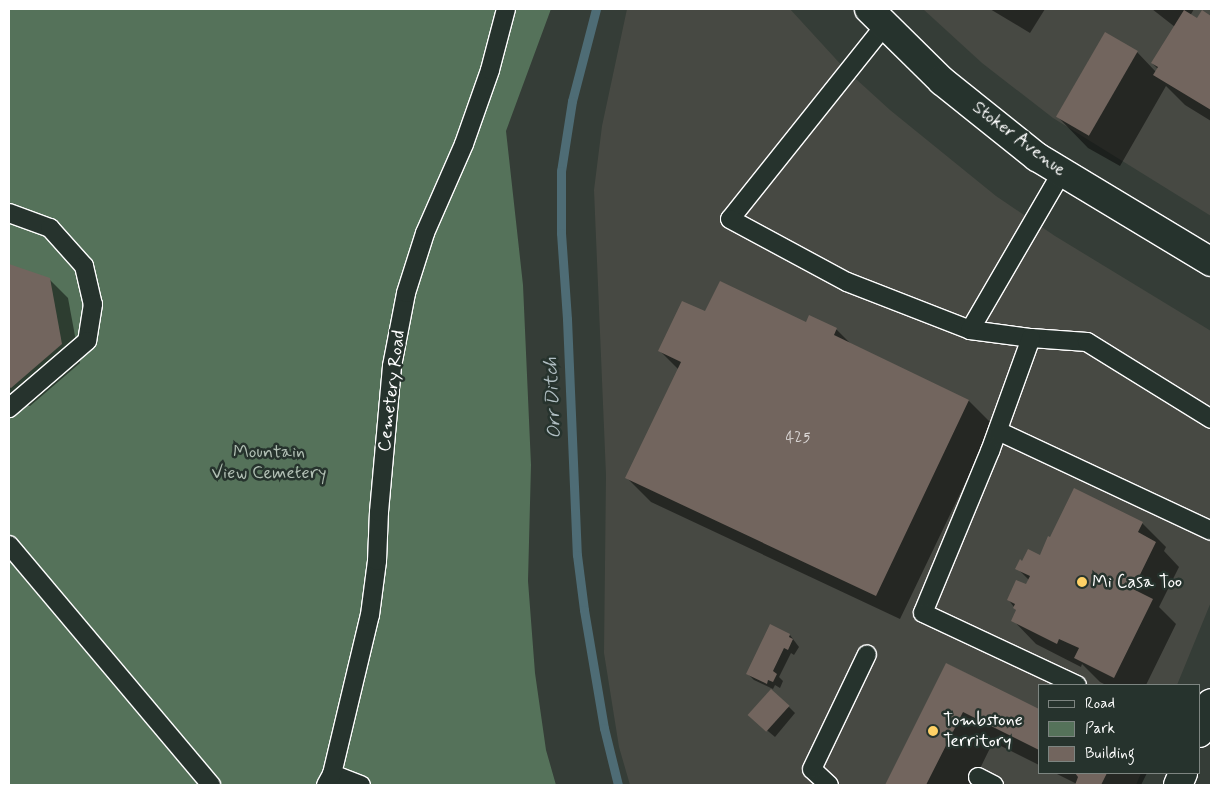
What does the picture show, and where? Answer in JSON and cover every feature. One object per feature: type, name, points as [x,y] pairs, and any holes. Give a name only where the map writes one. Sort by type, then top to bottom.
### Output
[{"type":"street","name":"Stoker Avenue","points":[[877,17],[942,81],[1037,157],[1211,262]]},
{"type":"street","points":[[1200,730],[1211,703]]},
{"type":"lane","name":"Cemetery Road","points":[[329,779],[370,616],[377,562],[379,512],[392,366],[406,293],[425,233],[464,144],[490,70],[506,9]]},
{"type":"lane","points":[[877,17],[730,219],[847,282],[970,330],[1031,338],[1087,342],[1211,419]]},
{"type":"lane","points":[[970,330],[1062,172]]},
{"type":"lane","points":[[9,213],[50,228],[84,266],[93,304],[87,341],[9,408]]},
{"type":"lane","points":[[1031,338],[998,431],[923,613],[1075,684]]},
{"type":"lane","points":[[998,431],[1211,531]]},
{"type":"lane","points":[[9,545],[211,785]]},
{"type":"lane","points":[[830,785],[812,768],[867,654]]},
{"type":"lane","points":[[978,777],[994,785]]},
{"type":"lane","points":[[329,779],[361,785]]},
{"type":"shaded area","points":[[627,9],[790,9],[845,69],[890,110],[996,196],[1055,236],[1211,331],[1211,602],[1177,684],[1038,684],[1038,774],[1141,774],[1136,785],[630,785],[619,747],[604,653],[606,475],[594,190],[602,126]]},
{"type":"shaded area","points":[[923,9],[1211,9],[1211,216],[1053,118],[982,63]]},
{"type":"green space","name":"Mountain View Cemetery","points":[[9,9],[551,9],[506,131],[523,285],[531,465],[528,581],[535,673],[546,750],[556,785],[9,785]]},
{"type":"building","points":[[1184,10],[1197,18],[1202,10],[1211,16],[1211,110],[1153,75],[1158,67],[1151,63]]},
{"type":"building","points":[[1105,32],[1138,51],[1089,136],[1056,117]]},
{"type":"building","points":[[9,264],[50,278],[62,344],[11,388],[9,387]]},
{"type":"building","points":[[720,281],[806,322],[809,315],[837,328],[834,335],[969,400],[876,596],[625,478],[681,362],[658,351],[682,301],[705,311]]},
{"type":"building","name":"Mi Casa Too","points":[[1074,488],[1143,522],[1138,532],[1156,542],[1133,589],[1153,599],[1114,678],[1074,658],[1079,648],[1059,639],[1057,644],[1011,621],[1016,610],[1013,608],[1015,604],[1007,600],[1016,580],[1026,584],[1030,576],[1015,569],[1020,559],[1022,561],[1028,549],[1040,555]]},
{"type":"building","points":[[770,624],[790,634],[789,637],[793,639],[788,650],[784,648],[773,671],[777,674],[773,682],[768,680],[767,684],[746,674]]},
{"type":"building","name":"Tombstone Territory","points":[[946,663],[1038,709],[1038,750],[963,712],[926,785],[885,785]]},
{"type":"building","points":[[771,689],[790,706],[766,732],[748,715]]},
{"type":"building","points":[[1076,774],[1106,774],[1101,785],[1075,785],[1078,777]]},
{"type":"waterway","name":"Orr Ditch","points":[[596,9],[572,101],[561,171],[561,233],[567,319],[577,555],[584,610],[604,728],[618,785]]},
{"type":"place","name":"Mi Casa Too","points":[[1082,582]]},
{"type":"place","name":"Tombstone Territory","points":[[933,731]]}]
